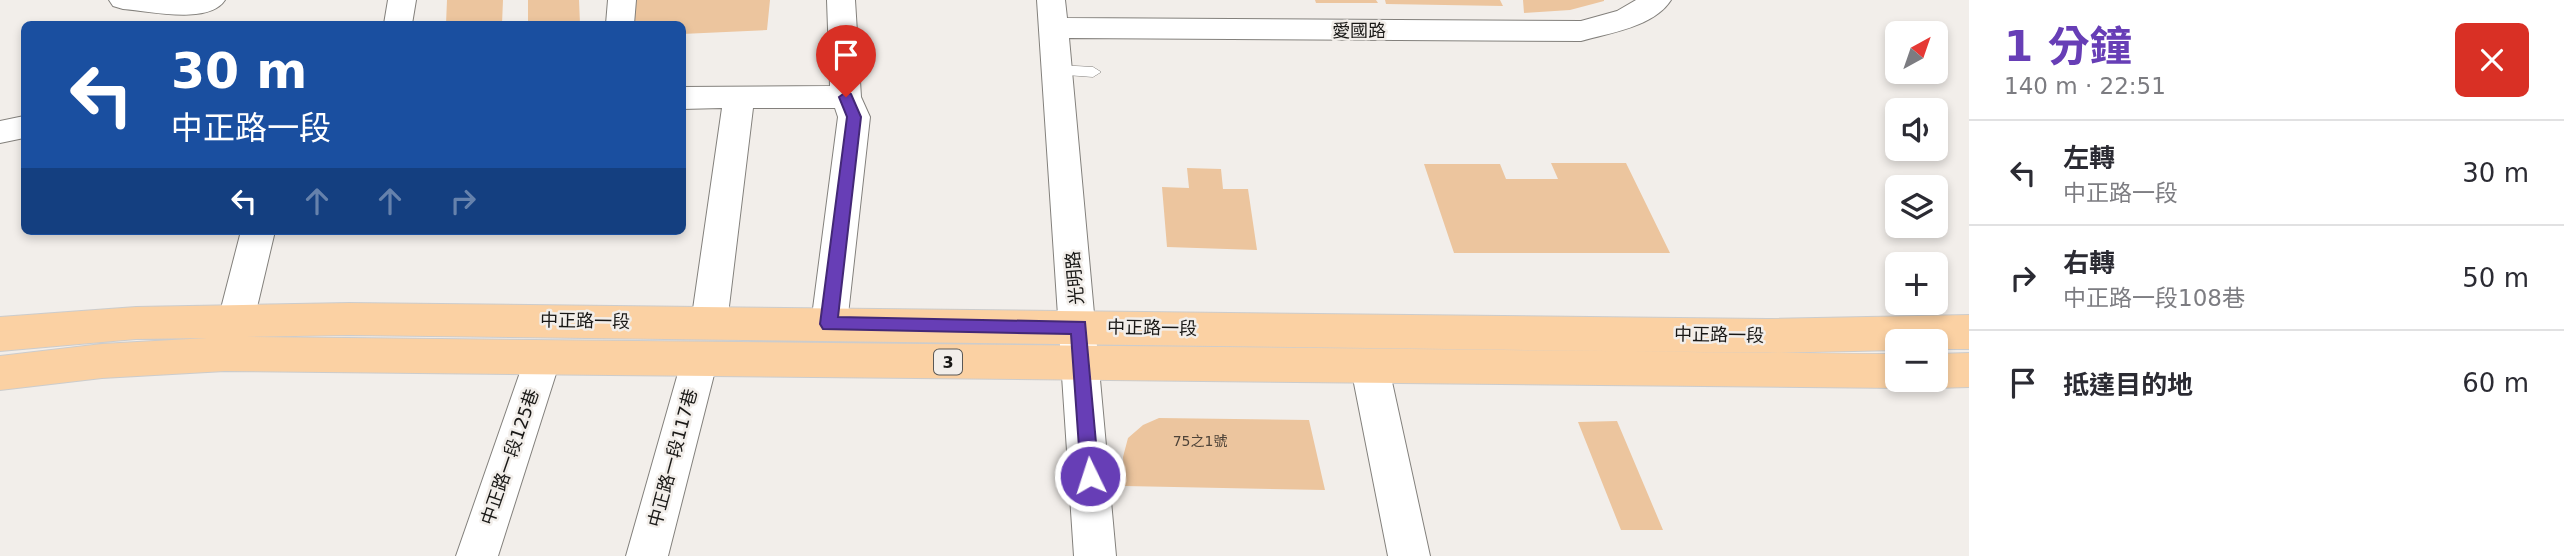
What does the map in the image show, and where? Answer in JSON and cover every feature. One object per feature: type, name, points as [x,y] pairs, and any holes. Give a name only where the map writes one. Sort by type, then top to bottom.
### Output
[{"type":"main road","name":"中正路一段","points":[[0,334],[136,323],[236,320],[704,341],[1488,351],[1885,370]]},
{"type":"main road","name":"中正路一段","points":[[0,373],[102,361],[225,354],[544,358],[829,324],[1370,368],[1488,351],[1767,336],[1965,329]]},
{"type":"main road","points":[[1948,371],[1969,370]]},
{"type":"street","points":[[141,1],[195,6],[211,0]]},
{"type":"street","points":[[398,21],[402,0]]},
{"type":"street","points":[[620,21],[622,0]]},
{"type":"street","points":[[829,324],[854,117],[846,97],[841,0]]},
{"type":"street","name":"愛國路","points":[[1053,14],[1581,31],[1627,18],[1657,0]]},
{"type":"street","name":"光明路","points":[[1053,14],[1081,345],[1095,556]]},
{"type":"street","points":[[686,99],[846,97]]},
{"type":"street","name":"中正路一段117巷","points":[[647,556],[704,341],[739,99]]},
{"type":"street","points":[[0,132],[21,128]]},
{"type":"street","points":[[236,320],[257,235]]},
{"type":"street","name":"中正路一段125巷","points":[[477,556],[544,358]]},
{"type":"street","points":[[1370,368],[1409,556]]},
{"type":"lane","points":[[1058,70],[1093,72]]},
{"type":"building","points":[[447,0],[503,0],[502,21],[446,21]]},
{"type":"building","points":[[528,0],[579,0],[580,21],[528,21]]},
{"type":"building","points":[[631,0],[770,0],[767,30],[686,34],[686,21],[627,21]]},
{"type":"building","points":[[1315,0],[1376,0],[1378,3],[1316,3]]},
{"type":"building","points":[[1385,0],[1500,0],[1503,6],[1386,4]]},
{"type":"building","points":[[1523,0],[1604,1],[1570,10],[1524,13]]},
{"type":"building","points":[[1551,163],[1626,163],[1670,253],[1454,253],[1424,164],[1500,164],[1506,179],[1558,179]]},
{"type":"building","points":[[1187,168],[1221,169],[1223,189],[1248,189],[1257,250],[1167,247],[1162,187],[1189,188]]},
{"type":"building","points":[[1159,418],[1309,420],[1325,490],[1125,486],[1123,457],[1128,438],[1143,425]]},
{"type":"building","points":[[1617,421],[1663,530],[1621,530],[1578,422]]},
{"type":"route","points":[[846,97],[854,117],[829,324],[1079,327],[1090,476]]}]
